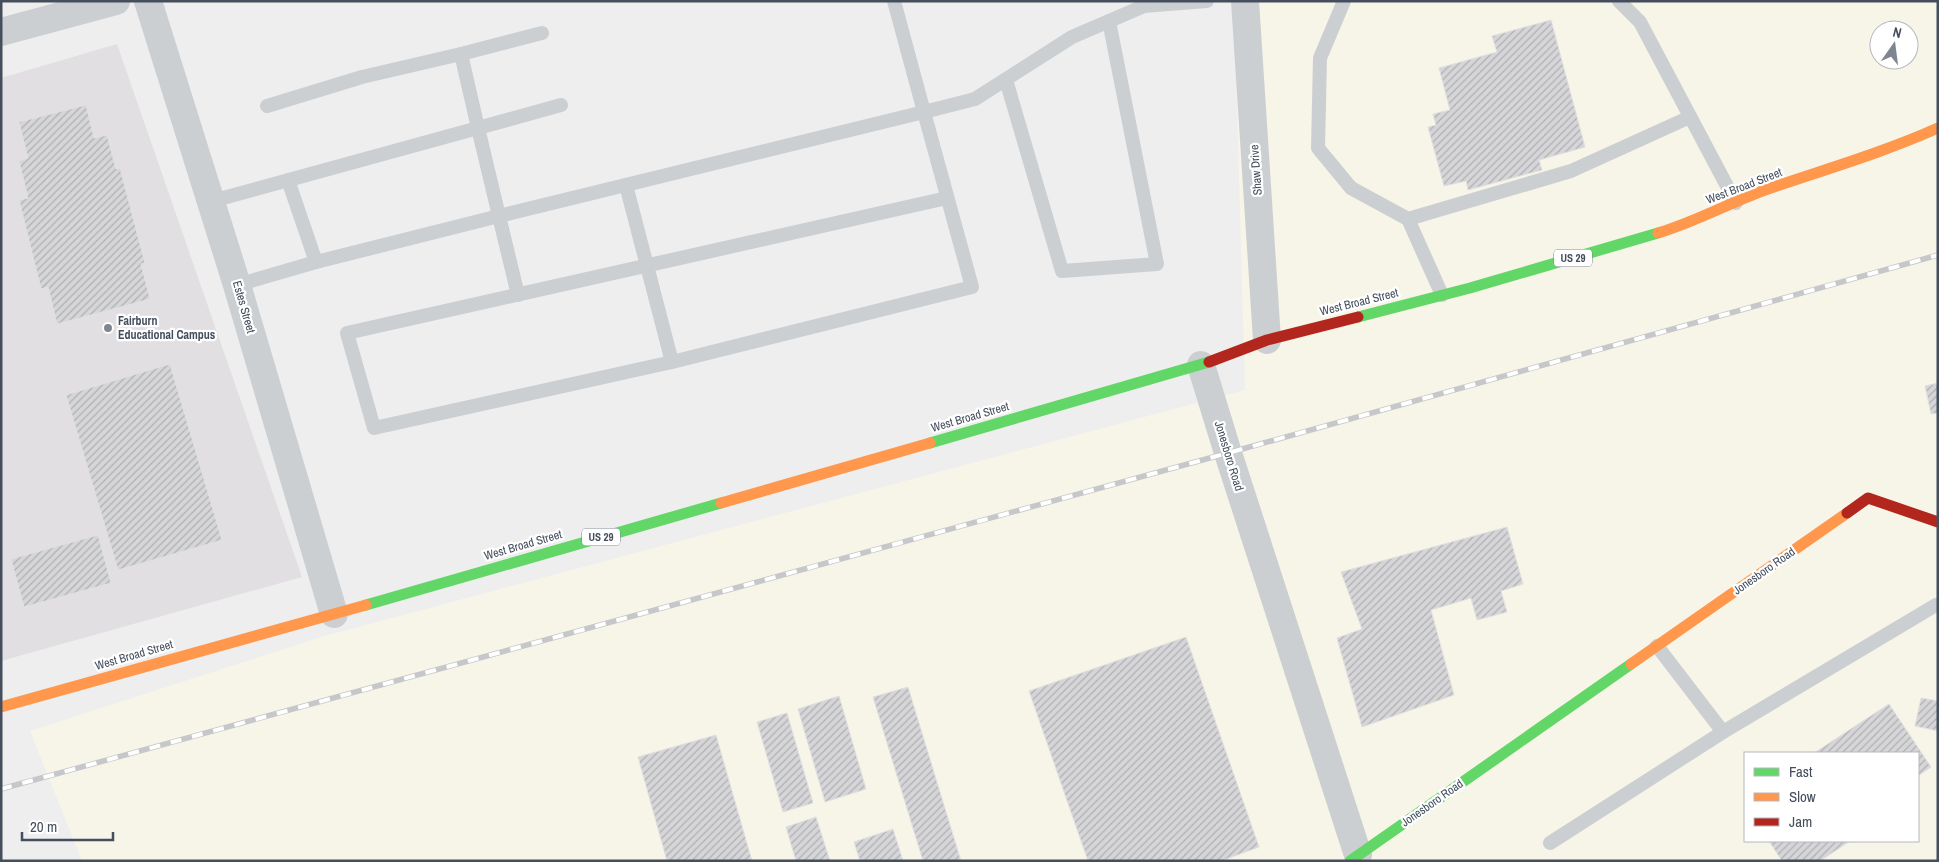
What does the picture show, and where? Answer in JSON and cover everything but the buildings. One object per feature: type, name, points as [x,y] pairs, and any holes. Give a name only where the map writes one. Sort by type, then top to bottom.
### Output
[{"type":"main road","name":"West Broad Street","points":[[1,707],[334,614],[1201,364],[1267,340],[1442,296],[1679,227],[1763,191],[1898,146],[1938,128]]},
{"type":"main road","name":"Jonesboro Road","points":[[1359,859],[1868,498],[1938,522]]},
{"type":"street","points":[[1,32],[116,1]]},
{"type":"street","name":"Estes Street","points":[[148,1],[212,201],[334,614]]},
{"type":"street","name":"Shaw Drive","points":[[1245,1],[1267,340]]},
{"type":"street","name":"Jonesboro Road","points":[[1201,364],[1233,470],[1359,859]]},
{"type":"lane","points":[[894,1],[972,287],[672,362],[374,428],[348,333],[647,264],[947,198]]},
{"type":"lane","points":[[237,284],[499,216],[975,99],[1072,37],[1144,6],[1207,1]]},
{"type":"lane","points":[[1344,1],[1320,58],[1318,148],[1351,188],[1408,219],[1442,296]]},
{"type":"lane","points":[[1619,1],[1640,22],[1736,203]]},
{"type":"lane","points":[[1006,80],[1062,271],[1157,264],[1109,21]]},
{"type":"lane","points":[[267,106],[362,78],[542,34]]},
{"type":"lane","points":[[461,54],[518,295]]},
{"type":"lane","points":[[212,201],[561,105]]},
{"type":"lane","points":[[1408,219],[1571,171],[1690,116]]},
{"type":"lane","points":[[288,180],[316,262]]},
{"type":"lane","points":[[626,185],[672,362]]},
{"type":"lane","points":[[1550,843],[1723,732],[1936,605]]},
{"type":"lane","points":[[1657,646],[1723,732]]},
{"type":"shaded area","points":[[1234,1],[1938,1],[1938,861],[82,861],[30,731],[321,637],[1245,390]]},
{"type":"shaded area","name":"Fairburn Educational Campus","points":[[117,44],[302,577],[1,661],[1,78]]},
{"type":"railway","points":[[1,789],[1228,453],[1938,255]]},
{"type":"traffic: fast","points":[[1358,317],[1470,288],[1658,233]]},
{"type":"traffic: fast","points":[[930,443],[1209,362]]},
{"type":"traffic: fast","points":[[366,605],[721,503]]},
{"type":"traffic: fast","points":[[1350,861],[1631,664]]},
{"type":"traffic: slow","points":[[1658,233],[1765,190],[1874,153],[1938,128]]},
{"type":"traffic: slow","points":[[721,503],[930,443]]},
{"type":"traffic: slow","points":[[1631,664],[1847,513]]},
{"type":"traffic: slow","points":[[1,707],[366,605]]},
{"type":"traffic: jam","points":[[1209,362],[1267,340],[1358,317]]},
{"type":"traffic: jam","points":[[1847,513],[1868,498],[1938,522]]},
{"type":"place","name":"Fairburn Educational Campus","points":[[108,328]]}]
